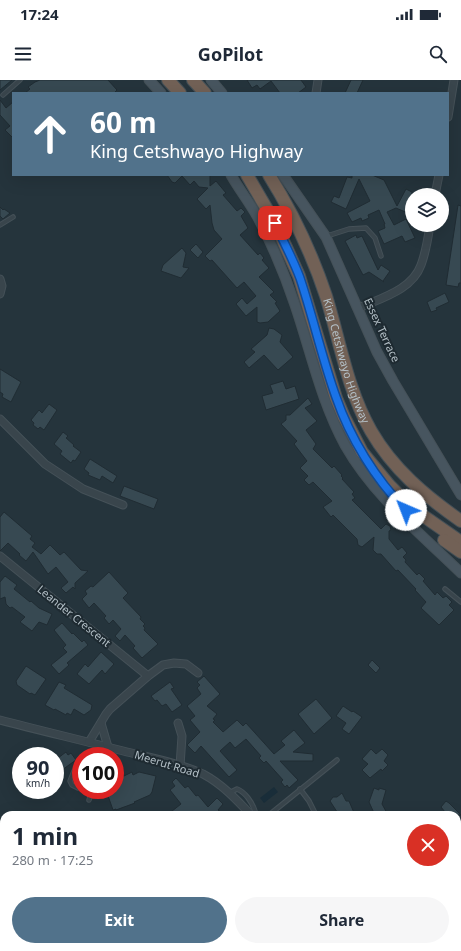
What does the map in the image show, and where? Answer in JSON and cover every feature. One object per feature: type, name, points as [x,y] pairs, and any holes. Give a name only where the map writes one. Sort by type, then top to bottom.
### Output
[{"type":"highway","points":[[168,80],[179,92]]},
{"type":"highway","points":[[193,80],[204,92]]},
{"type":"highway","name":"King Cetshwayo Highway","points":[[248,176],[275,223],[299,276],[336,398],[354,438],[367,458],[389,485],[412,508],[461,542]]},
{"type":"highway","name":"King Cetshwayo Highway","points":[[270,176],[293,218],[326,296],[352,388],[371,431],[387,454],[409,480],[440,507],[461,520]]},
{"type":"highway","points":[[367,458],[373,471],[406,510],[461,552]]},
{"type":"street","points":[[149,80],[160,92]]},
{"type":"street","points":[[211,80],[221,92]]},
{"type":"street","points":[[316,92],[318,80]]},
{"type":"street","points":[[449,111],[454,80]]},
{"type":"street","points":[[232,176],[257,215],[278,261],[295,305],[319,386],[346,446],[360,468],[403,519],[461,573]]},
{"type":"street","name":"Essex Terrace","points":[[284,176],[326,237],[359,308],[377,352],[392,381],[461,495]]},
{"type":"street","points":[[436,188],[439,176]]},
{"type":"street","points":[[359,308],[399,290],[414,278],[422,264],[429,232]]},
{"type":"street","points":[[0,279],[2,286],[0,294]]},
{"type":"street","points":[[0,419],[45,464],[83,489],[123,505]]},
{"type":"street","name":"Leander Crescent","points":[[0,556],[148,676]]},
{"type":"street","points":[[89,742],[110,709],[163,665],[174,663],[186,664],[198,673]]},
{"type":"street","name":"Meerut Road","points":[[0,720],[104,747]]},
{"type":"street","points":[[101,723],[104,747]]},
{"type":"street","points":[[178,723],[182,736],[180,766]]},
{"type":"street","name":"Meerut Road","points":[[124,752],[180,766],[203,775],[229,793],[248,811]]},
{"type":"lane","points":[[3,95],[20,80]]},
{"type":"lane","points":[[0,225],[13,217]]},
{"type":"lane","points":[[326,237],[349,229],[366,228],[375,238],[381,256]]},
{"type":"lane","points":[[445,589],[461,602]]},
{"type":"lane","points":[[274,811],[337,760]]},
{"type":"lane","points":[[72,774],[70,781],[72,785]]},
{"type":"lane","points":[[300,789],[314,811]]},
{"type":"water","points":[[274,787],[278,792],[264,803],[260,798]]},
{"type":"building","points":[[0,80],[12,80],[0,90]]},
{"type":"building","points":[[40,80],[108,80],[117,90],[115,92],[26,92],[30,89],[28,87]]},
{"type":"building","points":[[247,80],[301,80],[306,87],[299,92],[279,92],[271,81],[260,89],[257,85],[252,88]]},
{"type":"building","points":[[351,80],[363,80],[357,92],[345,92]]},
{"type":"building","points":[[0,100],[6,108],[12,103],[12,137],[5,130],[10,126],[0,115]]},
{"type":"building","points":[[168,176],[182,176],[175,183],[172,182]]},
{"type":"building","points":[[182,176],[210,176],[210,186],[216,181],[226,193],[223,195],[237,211],[241,208],[245,212],[241,216],[248,228],[240,235],[258,255],[260,253],[264,258],[262,260],[269,268],[259,277],[274,292],[270,295],[277,302],[275,303],[280,311],[268,322],[257,322],[257,307],[246,316],[236,304],[242,298],[247,304],[256,296],[244,282],[237,288],[212,260],[210,261],[205,256],[222,239],[214,230],[210,205],[206,209],[197,199],[208,188],[199,187],[194,181],[190,185]]},
{"type":"building","points":[[374,176],[384,180],[397,206],[405,191],[405,212],[396,208],[387,212],[394,225],[405,220],[405,232],[412,232],[415,238],[405,242],[402,236],[384,244],[378,231],[385,228],[385,224],[379,210],[368,215],[369,218],[362,221],[361,218],[352,222],[347,213],[370,201],[359,179],[346,209],[331,202],[334,196],[339,198],[347,177]]},
{"type":"building","points":[[458,205],[461,206],[461,283],[459,283],[458,287],[446,285]]},
{"type":"building","points":[[0,207],[10,213],[3,219],[0,216]]},
{"type":"building","points":[[356,235],[357,238],[362,236],[378,270],[381,265],[390,271],[383,281],[384,282],[369,272],[363,275],[345,241]]},
{"type":"building","points":[[196,244],[203,252],[198,258],[190,250]]},
{"type":"building","points":[[182,248],[186,253],[183,267],[189,268],[181,278],[161,271],[163,265]]},
{"type":"building","points":[[445,293],[449,302],[431,312],[427,302]]},
{"type":"building","points":[[269,328],[274,329],[282,335],[280,342],[293,357],[278,370],[264,355],[249,368],[244,362],[255,352],[251,349],[267,335]]},
{"type":"building","points":[[0,369],[21,382],[11,402],[2,397],[3,394],[0,392]]},
{"type":"building","points":[[283,381],[286,389],[295,386],[299,399],[266,410],[262,396],[273,393],[270,385]]},
{"type":"building","points":[[308,398],[312,404],[305,408],[317,421],[306,430],[316,444],[313,449],[332,468],[334,466],[342,475],[342,479],[354,492],[352,494],[355,498],[352,500],[381,529],[386,524],[390,526],[391,530],[389,531],[389,539],[398,550],[402,547],[407,553],[403,557],[406,560],[405,562],[417,575],[419,573],[425,579],[423,581],[435,595],[437,592],[443,598],[446,596],[452,602],[449,605],[454,610],[439,625],[421,608],[426,602],[415,590],[416,589],[398,570],[396,571],[381,554],[377,554],[373,550],[374,537],[362,547],[358,545],[357,539],[333,515],[331,517],[323,507],[332,501],[313,482],[309,485],[304,480],[308,476],[300,468],[307,461],[294,444],[297,441],[281,424],[286,420],[286,415],[290,415]]},
{"type":"building","points":[[49,404],[57,410],[44,430],[40,427],[38,429],[33,425],[34,423],[31,420],[39,410],[42,413]]},
{"type":"building","points":[[63,432],[68,436],[66,438],[74,445],[73,446],[81,452],[75,461],[73,460],[71,463],[60,454],[62,451],[54,444]]},
{"type":"building","points":[[90,459],[117,476],[113,483],[102,476],[100,480],[88,475],[89,473],[84,469]]},
{"type":"building","points":[[124,486],[158,499],[154,509],[120,496]]},
{"type":"building","points":[[4,512],[32,536],[30,539],[35,543],[32,547],[41,554],[50,545],[60,555],[64,552],[81,570],[88,571],[75,583],[75,589],[73,587],[66,593],[61,588],[68,582],[56,567],[48,574],[33,552],[26,561],[8,543],[0,551],[0,517]]},
{"type":"building","points":[[109,572],[128,593],[123,598],[141,617],[140,619],[145,624],[143,626],[145,628],[144,630],[158,644],[142,658],[133,648],[135,646],[125,635],[120,641],[115,636],[121,629],[113,620],[109,624],[104,618],[106,616],[94,603],[89,608],[82,599],[87,594],[85,591],[91,586],[93,587]]},
{"type":"building","points":[[5,576],[17,585],[14,589],[30,602],[31,601],[39,608],[52,614],[47,625],[39,622],[32,631],[20,622],[25,617],[6,604],[5,597],[0,599],[0,582]]},
{"type":"building","points":[[62,623],[72,634],[73,633],[82,642],[84,640],[88,645],[67,663],[69,665],[59,674],[51,665],[67,652],[63,648],[66,645],[54,630]]},
{"type":"building","points":[[101,652],[114,664],[105,674],[102,670],[89,684],[77,674],[85,664],[88,667]]},
{"type":"building","points":[[372,660],[380,668],[376,673],[368,665]]},
{"type":"building","points":[[26,666],[46,679],[35,695],[30,694],[17,685],[16,681]]},
{"type":"building","points":[[204,676],[220,694],[207,706],[217,714],[213,719],[215,720],[213,722],[223,732],[237,720],[243,726],[246,723],[274,754],[285,745],[281,741],[294,730],[305,743],[293,752],[313,754],[313,761],[280,761],[298,780],[289,788],[287,785],[285,787],[281,782],[283,780],[266,761],[264,763],[259,758],[261,756],[246,739],[235,748],[230,742],[220,751],[237,770],[229,777],[201,746],[195,753],[187,745],[200,732],[190,720],[195,716],[187,706],[201,694],[197,688],[200,685],[197,682]]},
{"type":"building","points":[[59,682],[66,685],[64,688],[92,705],[91,710],[84,715],[74,709],[71,715],[67,713],[66,715],[45,705]]},
{"type":"building","points":[[170,682],[174,688],[171,689],[182,705],[172,712],[166,704],[162,706],[151,696]]},
{"type":"building","points":[[316,699],[332,718],[314,734],[298,714]]},
{"type":"building","points":[[343,706],[362,717],[349,734],[342,729],[346,723],[336,716]]},
{"type":"building","points":[[371,749],[376,754],[382,749],[388,755],[384,761],[388,765],[382,771],[381,769],[370,778],[362,770],[368,764],[362,759]]},
{"type":"building","points":[[66,752],[68,755],[71,753],[72,763],[64,769],[64,754]]},
{"type":"building","points":[[132,772],[133,775],[139,772],[156,776],[150,795],[134,802],[135,803],[113,810],[109,799],[124,799],[124,776]]},
{"type":"building","points":[[176,778],[185,788],[188,786],[208,807],[217,798],[223,804],[218,810],[219,811],[172,811],[181,804],[170,790],[175,786],[172,782]]},
{"type":"building","points":[[374,788],[386,790],[382,804],[386,811],[373,811],[369,802]]},
{"type":"building","points":[[342,793],[346,801],[349,801],[353,811],[336,811],[330,801],[333,797],[337,797]]},
{"type":"building","points":[[446,801],[457,811],[444,811],[441,807]]},
{"type":"route","points":[[275,223],[299,276],[328,375],[344,417],[373,471],[406,510]]}]
